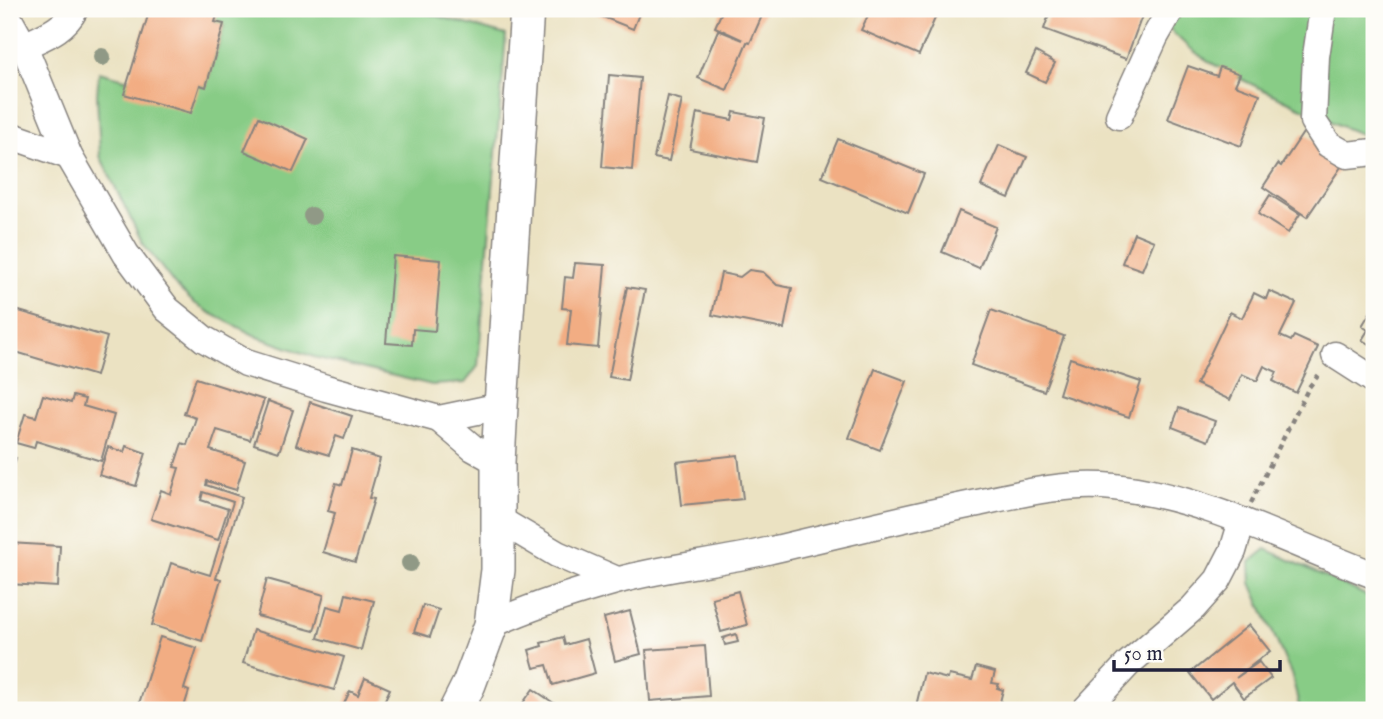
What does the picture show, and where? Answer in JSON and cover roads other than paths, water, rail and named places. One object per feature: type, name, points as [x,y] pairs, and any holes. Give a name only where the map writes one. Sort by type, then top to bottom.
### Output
[{"type":"street","points":[[24,46],[56,31],[75,9]]},
{"type":"street","points":[[456,710],[469,684],[491,625],[498,570],[500,405],[527,9]]},
{"type":"street","points":[[1119,116],[1171,9]]},
{"type":"street","points":[[1323,9],[1316,56],[1313,121],[1328,144],[1347,155],[1374,152]]},
{"type":"street","points":[[9,19],[24,46],[69,156],[126,254],[167,309],[204,340],[246,363],[439,419],[473,448],[498,462]]},
{"type":"street","points":[[9,135],[69,156]]},
{"type":"street","points":[[1335,355],[1374,380]]},
{"type":"street","points":[[439,419],[500,405]]},
{"type":"street","points":[[491,625],[531,606],[617,580],[748,556],[924,514],[1050,488],[1112,486],[1164,495],[1242,521],[1374,575]]},
{"type":"street","points":[[498,519],[557,554],[617,580]]},
{"type":"street","points":[[1084,710],[1129,663],[1193,608],[1218,580],[1233,551],[1242,521]]}]
